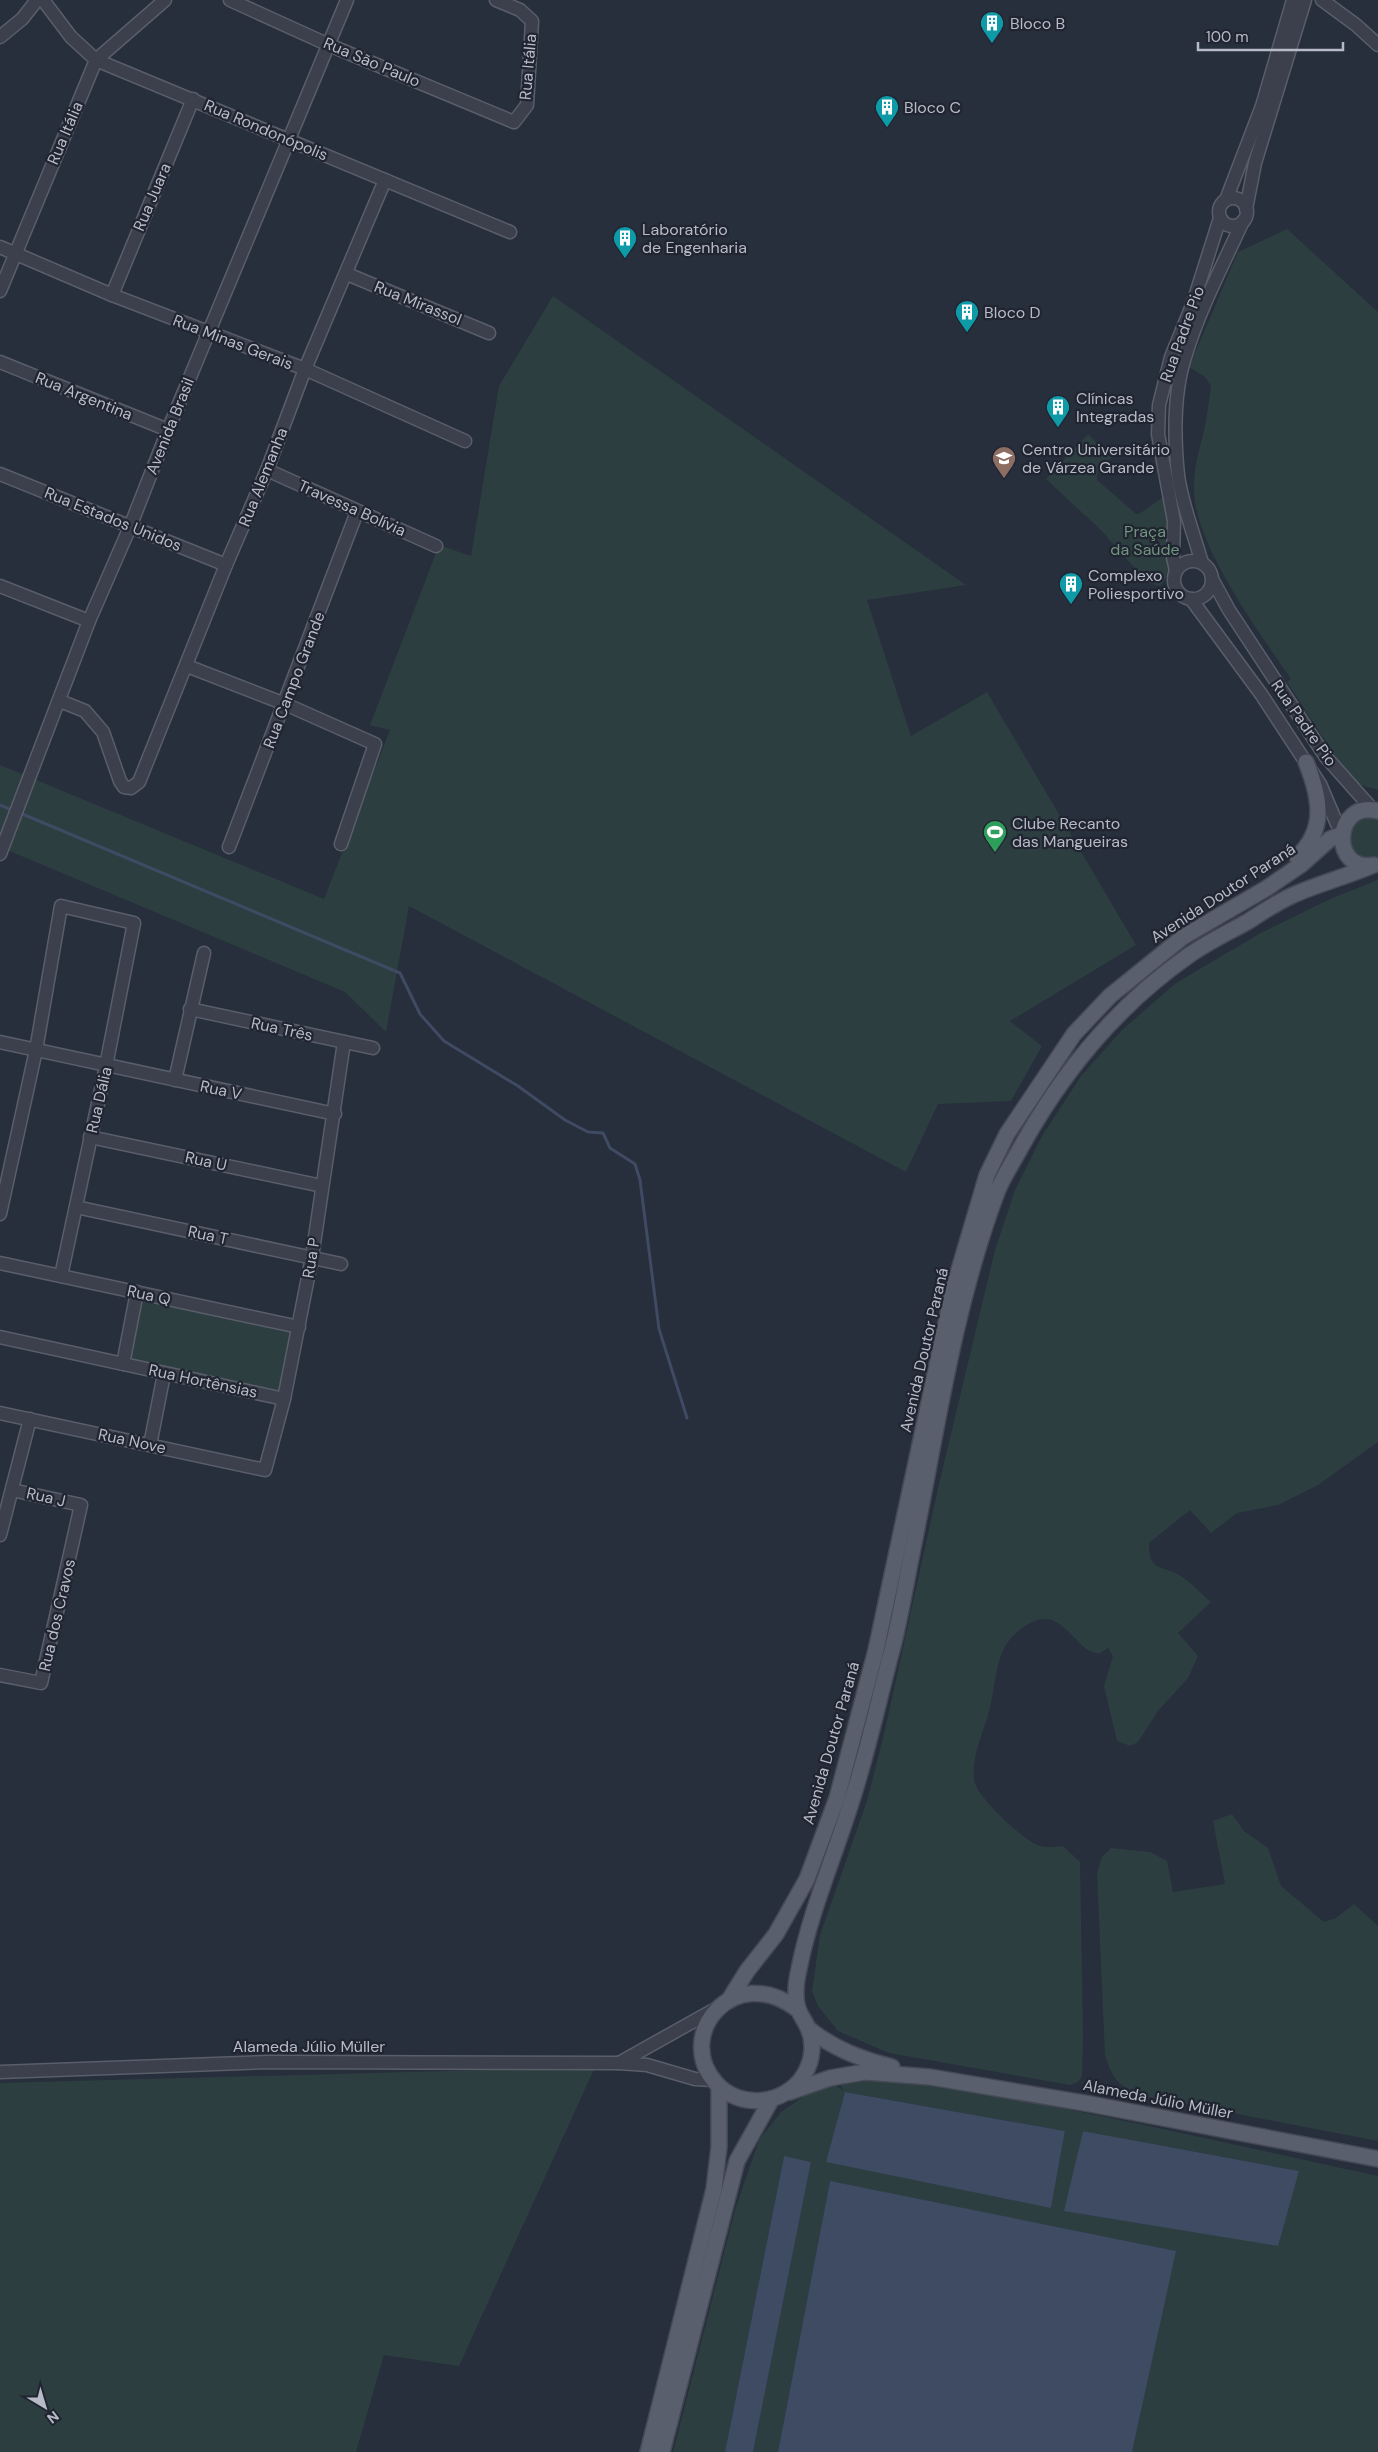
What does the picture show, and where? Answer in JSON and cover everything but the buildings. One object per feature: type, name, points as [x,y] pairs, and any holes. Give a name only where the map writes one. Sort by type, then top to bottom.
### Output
[{"type":"main road","points":[[1236,906],[1306,848],[1317,829],[1318,804],[1306,762]]},
{"type":"main road","name":"Avenida Doutor Paraná","points":[[724,2003],[776,1934],[807,1879],[837,1798],[876,1650],[953,1290],[987,1175],[1007,1134],[1074,1034],[1134,976],[1184,936],[1268,888],[1295,869],[1330,839],[1342,832],[1351,817],[1358,813],[1376,810]]},
{"type":"main road","points":[[1342,832],[1342,844],[1352,860],[1374,865]]},
{"type":"main road","name":"Avenida Doutor Paraná","points":[[797,2009],[796,1985],[799,1967],[822,1886],[851,1805],[895,1640],[963,1302],[998,1189],[1033,1125],[1068,1071],[1104,1028],[1152,983],[1192,954],[1291,896],[1374,865]]},
{"type":"main road","points":[[765,1992],[782,1998],[797,2009],[809,2029],[812,2044],[811,2058],[806,2072],[797,2084],[786,2093],[771,2100],[753,2101],[735,2097],[716,2083],[705,2066],[702,2050],[704,2034],[710,2019],[724,2003],[746,1993],[765,1992]]},
{"type":"main road","name":"Alameda Júlio Müller","points":[[809,2029],[828,2044],[854,2054],[930,2077]]},
{"type":"main road","name":"Alameda Júlio Müller","points":[[786,2093],[830,2078],[865,2072],[930,2077],[1090,2104],[1378,2159]]},
{"type":"main road","points":[[648,2452],[714,2189],[719,2147],[716,2083]]},
{"type":"main road","points":[[662,2452],[734,2169],[771,2100]]},
{"type":"street","points":[[0,37],[22,19],[37,0]]},
{"type":"street","name":"Rua Rondonópolis","points":[[43,0],[71,37],[96,60],[510,232]]},
{"type":"street","name":"Rua Itália","points":[[0,291],[96,60],[165,0]]},
{"type":"street","name":"Rua São Paulo","points":[[230,0],[329,45],[514,122]]},
{"type":"street","name":"Avenida Brasil","points":[[0,854],[89,621],[130,527],[168,430],[347,0]]},
{"type":"street","name":"Rua Itália","points":[[496,0],[520,10],[532,21],[527,105],[514,122]]},
{"type":"street","points":[[1226,200],[1238,199],[1244,215],[1230,226],[1220,218],[1220,208],[1226,200],[1262,106],[1293,0]]},
{"type":"street","name":"Rua Padre Pio","points":[[1202,563],[1187,516],[1178,475],[1176,441],[1178,386],[1186,354],[1244,215],[1255,163],[1305,0]]},
{"type":"street","points":[[1322,0],[1356,25],[1378,45]]},
{"type":"street","points":[[1334,0],[1356,25]]},
{"type":"street","name":"Rua Juara","points":[[112,294],[193,99]]},
{"type":"street","name":"Rua Alemanha","points":[[60,701],[85,711],[103,732],[120,781],[124,787],[131,788],[139,782],[226,565],[267,470],[305,370],[386,180]]},
{"type":"street","name":"Rua Padre Pio","points":[[1176,571],[1173,552],[1174,521],[1158,434],[1159,406],[1171,357],[1193,303],[1220,218]]},
{"type":"street","name":"Rua Minas Gerais","points":[[0,247],[208,333],[305,370],[465,441]]},
{"type":"street","name":"Rua Mirassol","points":[[347,274],[489,333]]},
{"type":"street","name":"Rua Argentina","points":[[0,362],[168,430]]},
{"type":"street","name":"Travessa Bolívia","points":[[267,470],[436,546]]},
{"type":"street","name":"Rua Estados Unidos","points":[[0,474],[226,565]]},
{"type":"street","name":"Rua Campo Grande","points":[[229,847],[357,512]]},
{"type":"street","points":[[1190,561],[1202,563],[1210,571],[1212,579],[1206,594],[1191,599],[1177,591],[1174,581],[1176,571],[1184,563],[1190,561]]},
{"type":"street","name":"Rua Padre Pio","points":[[1212,579],[1244,634],[1325,756],[1376,810]]},
{"type":"street","points":[[0,586],[89,621]]},
{"type":"street","name":"Rua Padre Pio","points":[[1191,599],[1254,683],[1306,762],[1320,784],[1342,832]]},
{"type":"street","points":[[187,666],[285,704],[375,744],[341,844]]},
{"type":"street","name":"Rua Dália","points":[[36,1050],[61,906],[134,923],[106,1066],[61,1276]]},
{"type":"street","points":[[175,1080],[204,953]]},
{"type":"street","name":"Rua Três","points":[[190,1009],[373,1048]]},
{"type":"street","name":"Rua V","points":[[0,1042],[335,1114]]},
{"type":"street","name":"Rua P","points":[[264,1470],[284,1399],[299,1327],[335,1114],[344,1042]]},
{"type":"street","points":[[0,1214],[36,1050]]},
{"type":"street","name":"Rua U","points":[[90,1136],[322,1186]]},
{"type":"street","name":"Rua T","points":[[76,1207],[340,1264]]},
{"type":"street","name":"Rua Q","points":[[0,1262],[299,1327]]},
{"type":"street","points":[[123,1364],[137,1292]]},
{"type":"street","name":"Rua Hortênsias","points":[[0,1337],[284,1399]]},
{"type":"street","points":[[150,1445],[164,1374]]},
{"type":"street","name":"Rua Nove","points":[[0,1413],[264,1470]]},
{"type":"street","points":[[0,1535],[30,1418]]},
{"type":"street","name":"Rua J","points":[[12,1490],[81,1505]]},
{"type":"street","name":"Rua dos Cravos","points":[[0,1675],[42,1683],[81,1505]]},
{"type":"street","name":"Alameda Júlio Müller","points":[[619,2063],[724,2003]]},
{"type":"street","name":"Alameda Júlio Müller","points":[[0,2072],[268,2062],[619,2063],[647,2065],[716,2083]]},
{"type":"green space","points":[[1287,229],[1378,312],[1378,790],[1357,784],[1344,770],[1287,682],[1291,679],[1231,588],[1205,537],[1197,513],[1194,476],[1211,386],[1205,377],[1189,367],[1238,252]]},
{"type":"green space","points":[[553,296],[966,585],[867,600],[911,736],[987,692],[1136,945],[1010,1021],[1042,1046],[1011,1101],[938,1104],[906,1172],[409,906],[386,1032],[345,992],[0,847],[0,765],[324,899],[390,730],[370,725],[439,545],[471,556],[499,386]]},
{"type":"green space","name":"Praça da Saúde","points":[[1088,434],[1111,458],[1097,474],[1097,480],[1136,514],[1139,514],[1166,495],[1170,571],[1159,586],[1148,583],[1101,530],[1046,479]]},
{"type":"green space","points":[[1370,817],[1378,819],[1378,857],[1364,858],[1352,848],[1350,833],[1355,823]]},
{"type":"green space","points":[[1378,880],[1378,1442],[1318,1485],[1278,1505],[1237,1513],[1211,1533],[1190,1510],[1149,1543],[1151,1560],[1154,1564],[1181,1576],[1211,1602],[1178,1633],[1198,1656],[1188,1678],[1158,1711],[1138,1742],[1130,1746],[1117,1741],[1104,1686],[1113,1656],[1108,1648],[1099,1654],[1089,1651],[1060,1625],[1048,1619],[1042,1619],[1032,1622],[1017,1632],[1003,1651],[988,1716],[976,1752],[974,1780],[991,1806],[1021,1835],[1030,1841],[1043,1847],[1063,1846],[1080,1862],[1082,2076],[1078,2082],[1070,2085],[889,2053],[838,2031],[818,2006],[812,1991],[820,1935],[867,1801],[884,1734],[939,1484],[995,1250],[1015,1190],[1042,1136],[1081,1076],[1122,1030],[1176,983],[1259,934],[1330,899]]},
{"type":"green space","points":[[139,1296],[296,1329],[282,1392],[126,1359]]},
{"type":"green space","points":[[1232,1814],[1244,1831],[1268,1848],[1281,1886],[1324,1922],[1336,1918],[1354,1904],[1378,1926],[1378,2141],[1138,2095],[1120,2084],[1110,2069],[1105,2055],[1097,1873],[1102,1857],[1111,1848],[1150,1852],[1167,1861],[1173,1892],[1225,1884],[1213,1821]]},
{"type":"green space","points":[[595,2067],[459,2366],[384,2355],[356,2452],[0,2452],[0,2083]]},
{"type":"green space","points":[[880,2077],[943,2087],[1067,2109],[1378,2176],[1378,2452],[1132,2452],[1175,2251],[830,2182],[778,2452],[753,2452],[811,2162],[784,2156],[725,2452],[673,2452],[735,2210],[759,2140],[781,2112],[806,2095],[831,2082],[844,2091],[839,2083]],"holes":[[[845,2092],[1065,2131],[1051,2208]],[[1083,2131],[1299,2171],[1065,2211]]]},
{"type":"water","points":[[845,2092],[1065,2131],[1051,2208],[826,2162]]},
{"type":"water","points":[[1083,2131],[1299,2171],[1278,2246],[1064,2211]]},
{"type":"water","points":[[784,2156],[811,2162],[753,2452],[725,2452]]},
{"type":"water","points":[[830,2181],[1176,2251],[1132,2452],[778,2452]]},
{"type":"waterway","points":[[0,805],[14,811]]},
{"type":"waterway","points":[[20,813],[400,973],[420,1014],[444,1041],[518,1086],[565,1120],[588,1132],[603,1133],[610,1148],[635,1164],[640,1180],[659,1329],[687,1418]]},
{"type":"place","name":"Bloco B","points":[[992,44]]},
{"type":"place","name":"Bloco C","points":[[887,128]]},
{"type":"place","name":"Laboratório de Engenharia","points":[[625,259]]},
{"type":"place","name":"Bloco D","points":[[967,333]]},
{"type":"place","name":"Clínicas Integradas","points":[[1058,428]]},
{"type":"place","name":"Centro Universitário de Várzea Grande","points":[[1004,479]]},
{"type":"place","name":"Complexo Poliesportivo","points":[[1071,605]]},
{"type":"place","name":"Clube Recanto das Mangueiras","points":[[995,853]]}]
